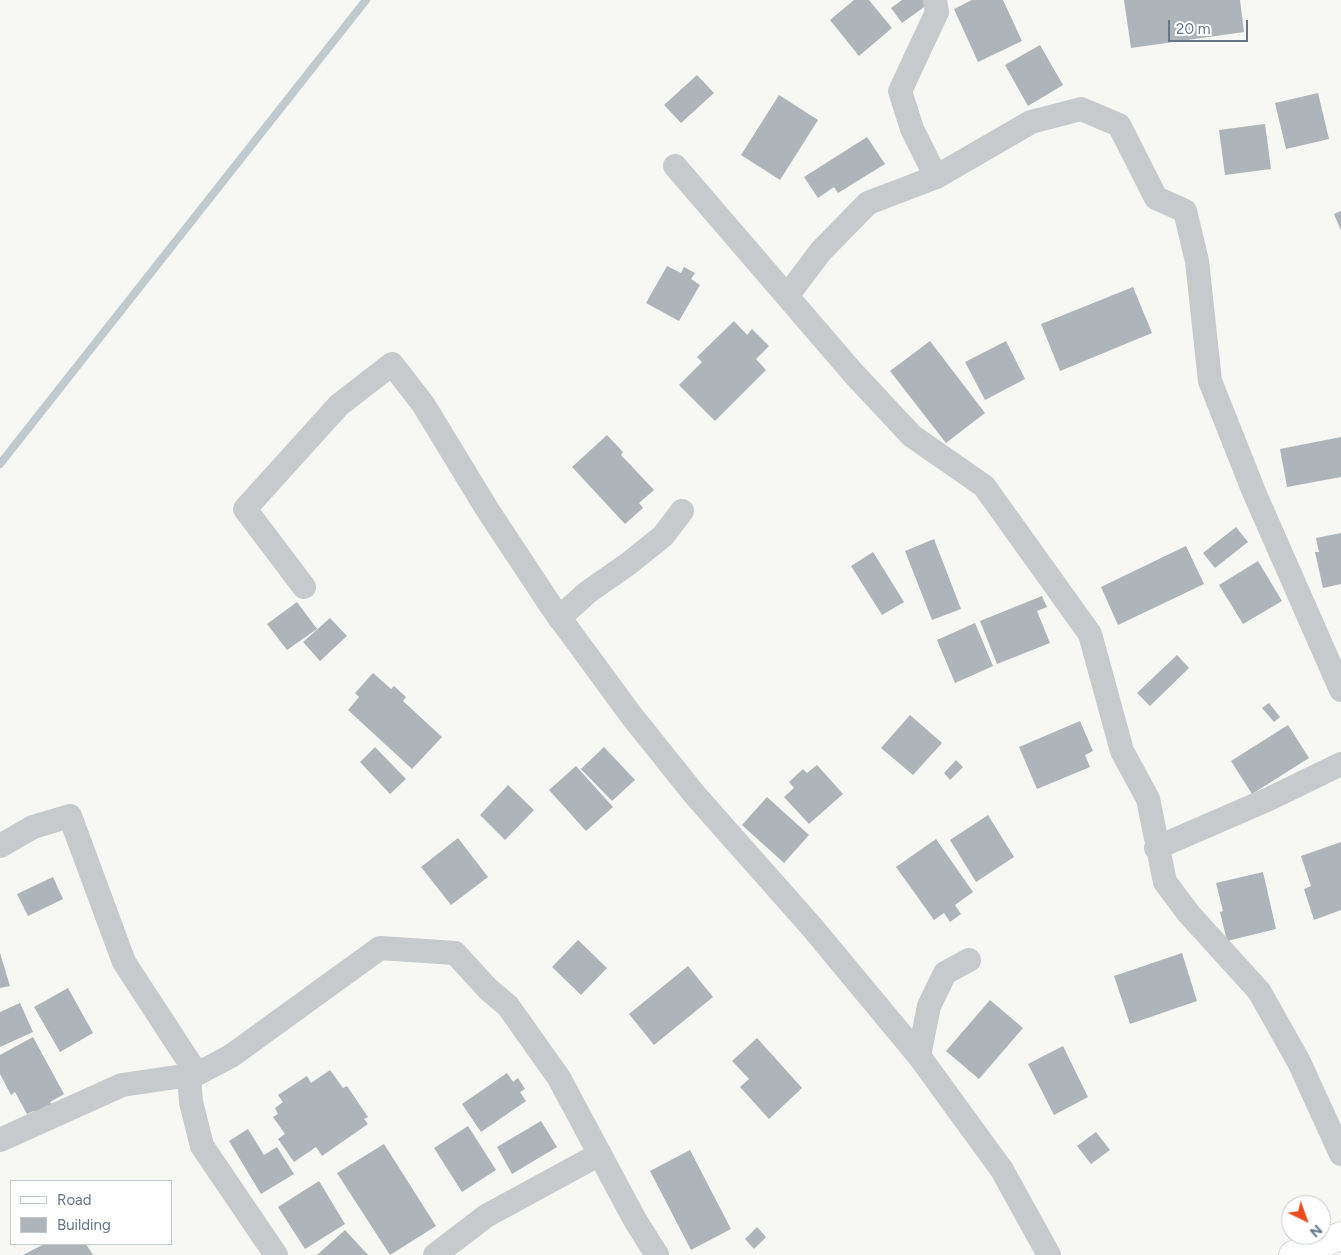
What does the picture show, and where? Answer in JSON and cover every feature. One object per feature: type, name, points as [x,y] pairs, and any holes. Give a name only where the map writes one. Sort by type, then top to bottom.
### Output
[{"type":"street","points":[[935,0],[937,12],[900,91],[912,129],[936,177]]},
{"type":"street","points":[[787,296],[821,251],[868,203],[936,177],[1031,122],[1080,109],[1119,125],[1156,198],[1185,211],[1196,261],[1210,381],[1254,492],[1341,690]]},
{"type":"street","points":[[676,166],[854,374],[912,436],[984,486],[1090,634],[1122,751],[1148,799],[1164,882],[1189,914],[1259,991],[1299,1062],[1341,1154]]},
{"type":"street","points":[[304,587],[245,509],[339,405],[392,364],[423,404],[487,509],[559,618],[631,715],[695,795],[811,926],[919,1056],[1002,1170],[1049,1255]]},
{"type":"street","points":[[559,618],[588,592],[663,536],[682,511]]},
{"type":"street","points":[[1156,848],[1269,799],[1341,764]]},
{"type":"street","points":[[0,846],[34,827],[70,816],[124,962],[193,1074],[191,1102],[202,1146],[276,1255]]},
{"type":"street","points":[[0,1140],[122,1085],[193,1074],[231,1056],[380,948],[455,952],[488,989],[508,1006],[559,1078],[635,1220],[658,1255]]},
{"type":"street","points":[[919,1056],[929,1006],[945,973],[969,960]]},
{"type":"street","points":[[435,1255],[486,1216],[600,1154]]},
{"type":"street","points":[[1293,1255],[1341,1236]]},
{"type":"building","points":[[854,0],[869,0],[892,28],[859,56],[830,20]]},
{"type":"building","points":[[902,0],[924,0],[927,5],[902,23],[891,8]]},
{"type":"building","points":[[972,0],[1003,0],[1022,41],[978,62],[954,9]]},
{"type":"building","points":[[1124,0],[1240,0],[1244,32],[1131,48]]},
{"type":"building","points":[[1040,45],[1063,85],[1028,106],[1005,65]]},
{"type":"building","points":[[697,75],[714,93],[681,123],[664,105]]},
{"type":"building","points":[[1318,93],[1329,139],[1286,149],[1275,103]]},
{"type":"building","points":[[779,95],[818,120],[780,180],[741,155]]},
{"type":"building","points":[[1265,124],[1271,169],[1225,175],[1219,130]]},
{"type":"building","points":[[867,137],[885,164],[838,193],[834,187],[818,198],[804,177]]},
{"type":"building","points":[[1341,211],[1341,231],[1334,214]]},
{"type":"building","points":[[667,266],[681,273],[684,267],[695,273],[691,279],[700,285],[679,321],[646,303]]},
{"type":"building","points":[[1133,287],[1152,333],[1060,371],[1041,324]]},
{"type":"building","points":[[734,321],[747,335],[752,329],[769,346],[756,359],[766,370],[715,421],[679,385],[702,362],[697,357]]},
{"type":"building","points":[[930,341],[985,413],[946,443],[890,371]]},
{"type":"building","points":[[1006,341],[1025,379],[985,400],[965,362]]},
{"type":"building","points":[[607,435],[623,452],[621,455],[654,490],[639,503],[643,508],[625,524],[572,467]]},
{"type":"building","points":[[1341,437],[1341,477],[1287,487],[1280,449]]},
{"type":"building","points":[[1236,527],[1248,542],[1215,568],[1203,553]]},
{"type":"building","points":[[1341,533],[1341,584],[1323,588],[1315,552],[1319,552],[1316,538]]},
{"type":"building","points":[[934,539],[961,609],[932,620],[905,551]]},
{"type":"building","points":[[1186,546],[1204,584],[1118,625],[1101,587]]},
{"type":"building","points":[[873,552],[904,602],[882,615],[851,566]]},
{"type":"building","points":[[1258,561],[1282,601],[1243,624],[1219,585]]},
{"type":"building","points":[[1042,596],[1047,607],[1037,611],[1050,643],[997,664],[980,621]]},
{"type":"building","points":[[297,602],[317,629],[287,650],[267,624]]},
{"type":"building","points":[[330,618],[347,636],[320,661],[303,642]]},
{"type":"building","points":[[975,623],[993,666],[955,683],[937,640]]},
{"type":"building","points":[[1177,655],[1189,668],[1150,706],[1137,693]]},
{"type":"building","points":[[373,673],[391,689],[394,686],[406,697],[403,701],[442,737],[412,769],[348,710],[359,697],[355,693]]},
{"type":"building","points":[[1269,703],[1280,717],[1274,722],[1262,708]]},
{"type":"building","points":[[910,715],[942,743],[913,775],[881,748]]},
{"type":"building","points":[[1080,721],[1093,751],[1085,755],[1090,767],[1037,789],[1019,747]]},
{"type":"building","points":[[1288,725],[1309,758],[1252,794],[1231,761]]},
{"type":"building","points":[[375,747],[406,779],[390,794],[360,762]]},
{"type":"building","points":[[604,747],[635,780],[612,801],[581,769]]},
{"type":"building","points":[[956,760],[963,767],[950,780],[944,773]]},
{"type":"building","points":[[817,765],[843,794],[809,824],[784,797],[794,788],[789,782],[803,769],[807,773]]},
{"type":"building","points":[[576,766],[613,807],[586,831],[549,790]]},
{"type":"building","points":[[508,785],[534,810],[505,840],[480,815]]},
{"type":"building","points":[[767,797],[809,835],[784,863],[742,825]]},
{"type":"building","points":[[988,815],[1014,857],[976,882],[950,840]]},
{"type":"building","points":[[458,838],[488,877],[451,905],[421,867]]},
{"type":"building","points":[[936,839],[973,892],[955,905],[961,914],[950,922],[944,913],[934,920],[896,867]]},
{"type":"building","points":[[1341,842],[1341,910],[1314,920],[1304,889],[1311,886],[1301,856]]},
{"type":"building","points":[[1263,872],[1276,929],[1227,941],[1220,912],[1223,911],[1216,883]]},
{"type":"building","points":[[53,877],[63,899],[28,916],[17,894]]},
{"type":"building","points":[[578,940],[607,968],[581,995],[552,967]]},
{"type":"building","points":[[0,953],[10,986],[0,988]]},
{"type":"building","points":[[1182,953],[1197,1001],[1130,1024],[1114,976]]},
{"type":"building","points":[[688,966],[713,997],[654,1045],[629,1014]]},
{"type":"building","points":[[68,988],[93,1033],[60,1052],[34,1007]]},
{"type":"building","points":[[990,1000],[1023,1028],[979,1079],[946,1051]]},
{"type":"building","points":[[20,1003],[33,1032],[0,1047],[0,1012]]},
{"type":"building","points":[[33,1037],[64,1094],[50,1102],[53,1107],[36,1116],[34,1111],[27,1114],[15,1092],[11,1095],[0,1074],[0,1055]]},
{"type":"building","points":[[757,1038],[802,1088],[769,1119],[740,1087],[749,1079],[732,1061]]},
{"type":"building","points":[[1063,1046],[1088,1097],[1054,1115],[1028,1064]]},
{"type":"building","points":[[330,1070],[343,1088],[347,1086],[368,1117],[364,1119],[368,1124],[322,1156],[316,1147],[294,1162],[278,1139],[285,1134],[273,1117],[278,1114],[275,1108],[283,1102],[278,1095],[307,1076],[311,1083]]},
{"type":"building","points":[[507,1073],[513,1082],[518,1078],[525,1089],[520,1092],[526,1101],[481,1132],[462,1104]]},
{"type":"building","points":[[541,1121],[557,1147],[512,1174],[497,1147]]},
{"type":"building","points":[[468,1126],[496,1170],[462,1192],[434,1148]]},
{"type":"building","points":[[248,1129],[264,1155],[277,1147],[294,1174],[261,1194],[229,1141]]},
{"type":"building","points":[[1096,1132],[1110,1150],[1091,1164],[1077,1146]]},
{"type":"building","points":[[384,1144],[436,1226],[390,1255],[337,1173]]},
{"type":"building","points":[[690,1150],[731,1229],[691,1250],[650,1171]]},
{"type":"building","points":[[319,1181],[345,1224],[305,1249],[278,1207]]},
{"type":"building","points":[[757,1227],[766,1237],[754,1249],[745,1239]]},
{"type":"building","points":[[345,1230],[368,1255],[317,1255]]},
{"type":"building","points":[[42,1245],[87,1245],[93,1255],[23,1255]]},
{"type":"waterway","points":[[0,464],[366,0]]}]
